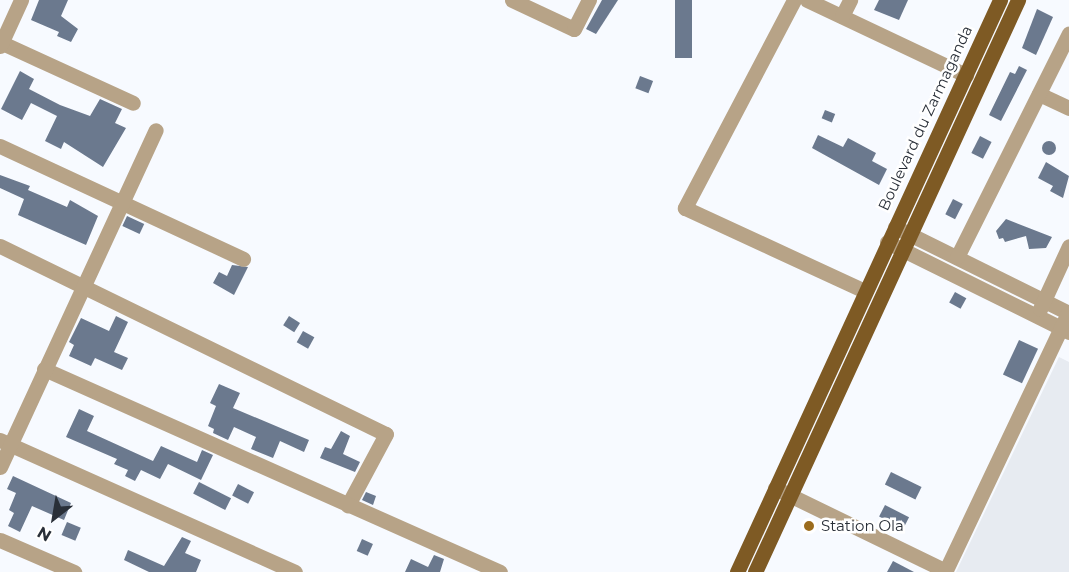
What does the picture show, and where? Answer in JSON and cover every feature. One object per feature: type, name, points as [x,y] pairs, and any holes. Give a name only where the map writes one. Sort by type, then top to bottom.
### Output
[{"type":"main road","name":"Boulevard du Zarmaganda","points":[[902,230],[966,75],[1000,0]]},
{"type":"main road","name":"Boulevard du Zarmaganda","points":[[737,572],[886,247],[902,230],[1018,0]]},
{"type":"main road","points":[[755,572],[902,249],[902,230]]},
{"type":"street","points":[[21,0],[0,44],[133,103]]},
{"type":"street","points":[[512,0],[574,29],[589,0]]},
{"type":"street","points":[[794,0],[685,208],[865,291]]},
{"type":"street","points":[[807,0],[966,75]]},
{"type":"street","points":[[842,16],[850,0]]},
{"type":"street","points":[[957,257],[1069,33]]},
{"type":"street","points":[[1039,94],[1069,108]]},
{"type":"street","points":[[0,467],[5,442],[44,369],[156,130]]},
{"type":"street","points":[[0,146],[243,259]]},
{"type":"street","points":[[775,488],[946,571],[1065,330],[1069,313],[902,230]]},
{"type":"street","points":[[0,246],[84,284],[386,434],[348,505]]},
{"type":"street","points":[[1037,316],[1069,246]]},
{"type":"street","points":[[886,247],[902,249],[1065,330]]},
{"type":"street","points":[[44,369],[500,572]]},
{"type":"street","points":[[5,442],[295,572]]},
{"type":"street","points":[[0,540],[74,572]]},
{"type":"shaded area","points":[[1059,357],[1069,362],[1069,572],[956,572]]},
{"type":"building","points":[[39,0],[68,0],[61,16],[78,29],[71,42],[57,36],[59,32],[31,20]]},
{"type":"building","points":[[602,0],[618,0],[596,34],[586,29]]},
{"type":"building","points":[[675,0],[692,0],[692,58],[675,58]]},
{"type":"building","points":[[879,0],[908,0],[899,20],[874,10]]},
{"type":"building","points":[[1037,9],[1053,17],[1036,55],[1022,48]]},
{"type":"building","points":[[1019,66],[1027,70],[1001,121],[989,115],[1010,72],[1015,74]]},
{"type":"building","points":[[20,71],[34,79],[29,89],[60,105],[90,116],[100,99],[122,109],[115,123],[126,128],[103,167],[64,142],[61,149],[45,141],[57,116],[31,103],[22,120],[1,109]]},
{"type":"building","points":[[640,76],[653,81],[648,93],[635,88]]},
{"type":"building","points":[[825,110],[835,114],[832,122],[822,118]]},
{"type":"building","points":[[818,135],[843,147],[848,138],[876,153],[872,161],[887,169],[879,185],[812,148]]},
{"type":"building","points":[[980,136],[992,142],[983,159],[971,153]]},
{"type":"building","points":[[1046,141],[1052,141],[1056,148],[1052,155],[1046,155],[1042,151],[1042,145]]},
{"type":"building","points":[[1046,162],[1069,176],[1063,198],[1050,191],[1053,186],[1038,178]]},
{"type":"building","points":[[0,175],[30,186],[28,190],[67,207],[70,200],[98,216],[86,245],[18,215],[24,199],[0,188]]},
{"type":"building","points":[[953,199],[963,204],[955,219],[945,214]]},
{"type":"building","points":[[127,216],[144,224],[140,234],[122,226]]},
{"type":"building","points":[[1006,219],[1052,237],[1046,248],[1029,249],[1026,236],[1005,242],[1003,238],[999,239],[996,231]]},
{"type":"building","points":[[232,265],[248,267],[234,295],[213,283],[219,272],[227,276]]},
{"type":"building","points":[[955,292],[966,298],[961,309],[949,302]]},
{"type":"building","points":[[116,316],[128,322],[114,352],[128,358],[122,370],[95,358],[91,366],[69,356],[74,345],[69,342],[81,318],[109,331]]},
{"type":"building","points":[[289,316],[300,323],[294,332],[283,325]]},
{"type":"building","points":[[303,331],[314,337],[308,349],[297,342]]},
{"type":"building","points":[[1019,340],[1038,349],[1022,383],[1003,374]]},
{"type":"building","points":[[219,384],[240,393],[233,408],[309,440],[304,452],[280,441],[273,458],[251,449],[256,437],[234,427],[228,440],[213,433],[214,429],[208,426],[216,406],[210,403]]},
{"type":"building","points":[[79,409],[94,416],[87,431],[153,461],[161,446],[197,462],[202,450],[213,455],[201,480],[168,464],[160,479],[141,470],[135,481],[125,476],[128,470],[114,464],[117,459],[66,437]]},
{"type":"building","points":[[341,431],[350,436],[343,454],[360,462],[355,472],[320,458],[325,447],[331,449]]},
{"type":"building","points":[[891,472],[922,487],[915,499],[885,485]]},
{"type":"building","points":[[13,476],[71,503],[64,520],[32,506],[20,532],[8,526],[14,513],[9,510],[16,493],[7,489]]},
{"type":"building","points":[[199,482],[231,498],[225,510],[193,494]]},
{"type":"building","points":[[238,484],[254,492],[248,504],[232,496]]},
{"type":"building","points":[[366,492],[376,496],[373,505],[362,500]]},
{"type":"building","points":[[885,505],[909,517],[903,529],[879,517]]},
{"type":"building","points":[[67,522],[81,528],[75,541],[62,535]]},
{"type":"building","points":[[182,537],[191,541],[185,553],[201,560],[196,572],[149,572],[124,560],[128,550],[164,566]]},
{"type":"building","points":[[362,539],[373,544],[368,556],[357,551]]},
{"type":"building","points":[[434,555],[444,559],[440,572],[405,572],[411,559],[428,567]]},
{"type":"building","points":[[893,561],[914,572],[887,572]]},
{"type":"place","name":"Station Ola","points":[[809,526]]}]
